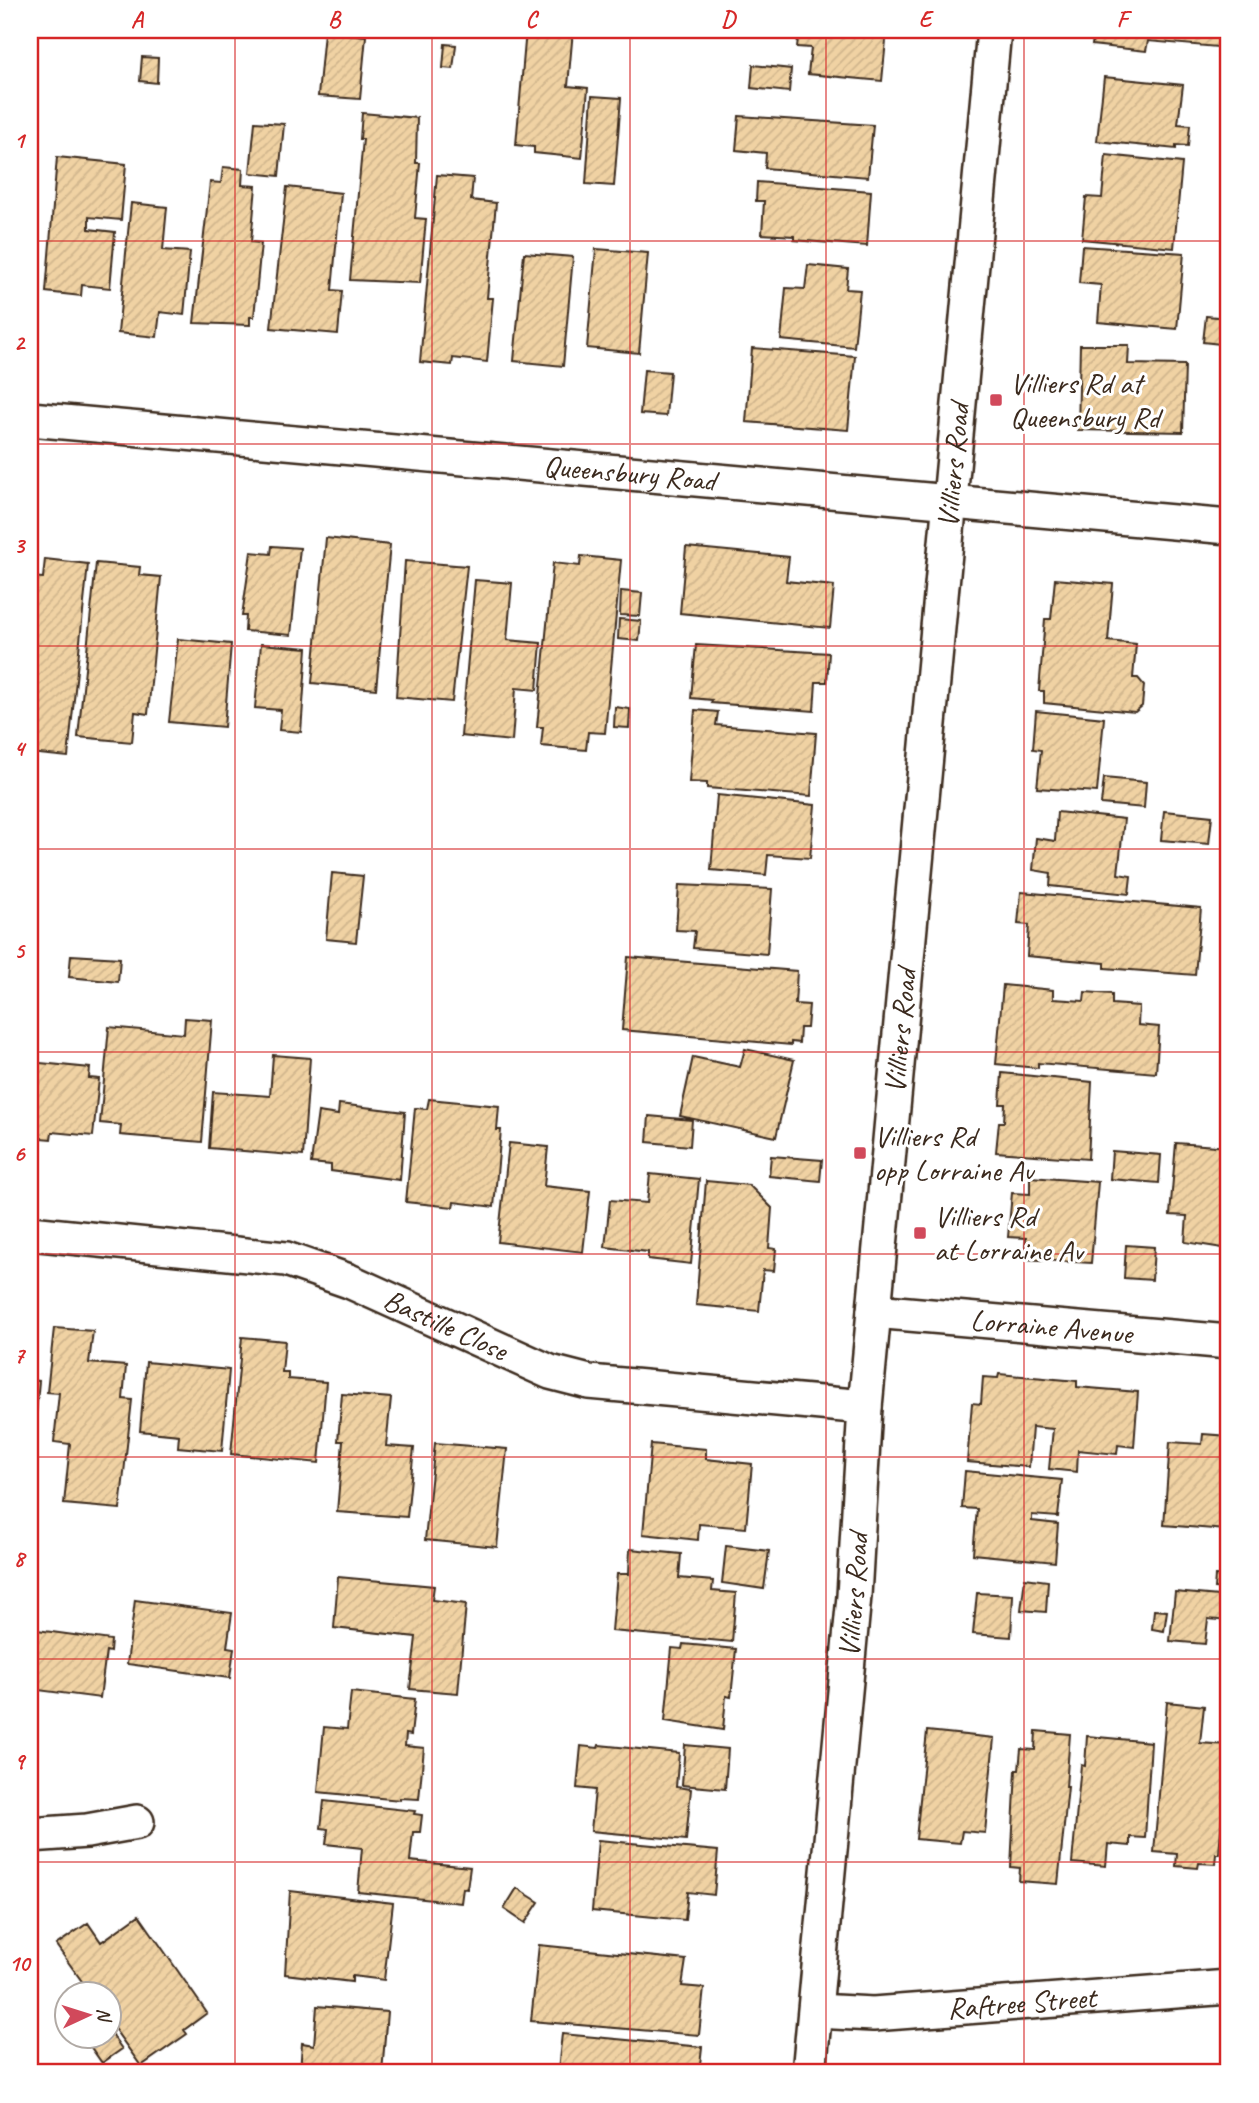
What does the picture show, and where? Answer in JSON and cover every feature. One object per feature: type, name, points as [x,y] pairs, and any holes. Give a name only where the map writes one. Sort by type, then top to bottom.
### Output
[{"type":"street","name":"Villiers Road","points":[[809,2073],[854,1595],[865,1407],[994,30]]},
{"type":"street","name":"Queensbury Road","points":[[30,419],[1229,527]]},
{"type":"street","name":"Bastille Close","points":[[30,1233],[286,1259],[338,1277],[551,1372],[589,1382],[865,1407]]},
{"type":"street","name":"Lorraine Avenue","points":[[874,1311],[1229,1342]]},
{"type":"street","points":[[30,1835],[87,1831],[137,1822]]},
{"type":"street","name":"Raftree Street","points":[[816,2011],[873,2014],[1229,1987]]},
{"type":"building","points":[[526,30],[573,30],[568,86],[588,88],[582,158],[534,153],[534,147],[516,145]]},
{"type":"building","points":[[750,30],[781,30],[780,35]]},
{"type":"building","points":[[799,30],[887,30],[882,81],[808,74],[811,48],[797,47]]},
{"type":"building","points":[[1094,30],[1229,30],[1229,48],[1148,41],[1146,51],[1092,45]]},
{"type":"building","points":[[324,32],[366,36],[360,99],[318,96]]},
{"type":"building","points":[[445,44],[456,45],[453,69],[443,68]]},
{"type":"building","points":[[142,57],[158,58],[157,83],[140,81]]},
{"type":"building","points":[[753,65],[791,69],[789,92],[751,88]]},
{"type":"building","points":[[1104,77],[1183,85],[1178,124],[1190,125],[1188,146],[1176,145],[1176,149],[1097,141]]},
{"type":"building","points":[[592,96],[621,98],[614,186],[586,184]]},
{"type":"building","points":[[362,113],[417,118],[416,163],[420,163],[415,218],[426,219],[420,283],[350,280],[363,139],[360,139]]},
{"type":"building","points":[[739,116],[873,125],[868,177],[765,168],[766,153],[736,150]]},
{"type":"building","points":[[255,122],[284,124],[279,176],[250,173]]},
{"type":"building","points":[[1106,155],[1182,163],[1174,248],[1082,239],[1086,197],[1102,198]]},
{"type":"building","points":[[57,157],[126,164],[121,220],[89,217],[89,229],[115,232],[110,288],[82,285],[81,296],[46,292]]},
{"type":"building","points":[[223,167],[243,169],[242,185],[256,186],[251,242],[261,243],[254,317],[250,317],[250,325],[194,323],[210,182],[221,183]]},
{"type":"building","points":[[437,175],[473,178],[471,200],[496,203],[487,298],[493,298],[487,362],[453,358],[452,365],[420,362]]},
{"type":"building","points":[[757,182],[871,191],[867,246],[794,240],[794,236],[762,234],[764,201],[756,201]]},
{"type":"building","points":[[287,187],[341,193],[332,290],[342,291],[338,334],[271,328]]},
{"type":"building","points":[[131,203],[167,207],[163,250],[190,252],[184,315],[160,312],[157,337],[118,333]]},
{"type":"building","points":[[1228,221],[1229,251],[1225,251]]},
{"type":"building","points":[[1082,246],[1184,253],[1177,329],[1098,322],[1101,285],[1079,283]]},
{"type":"building","points":[[596,249],[648,253],[639,353],[587,348]]},
{"type":"building","points":[[524,253],[573,257],[563,366],[514,361]]},
{"type":"building","points":[[808,265],[848,269],[846,289],[860,290],[854,347],[781,340],[786,288],[805,289]]},
{"type":"building","points":[[1206,316],[1229,318],[1229,345],[1203,342]]},
{"type":"building","points":[[1080,345],[1129,345],[1128,364],[1185,365],[1183,432],[1078,430]]},
{"type":"building","points":[[752,348],[855,356],[848,430],[746,422]]},
{"type":"building","points":[[644,370],[670,372],[666,416],[640,414]]},
{"type":"building","points":[[326,538],[390,545],[376,689],[312,683]]},
{"type":"building","points":[[272,546],[300,548],[291,635],[245,631],[246,616],[242,616],[251,552],[271,554]]},
{"type":"building","points":[[686,547],[789,557],[786,581],[834,586],[830,628],[680,613]]},
{"type":"building","points":[[581,556],[621,560],[605,733],[588,732],[586,750],[541,746],[543,727],[537,727],[553,563],[580,566]]},
{"type":"building","points":[[45,559],[88,564],[68,757],[30,753],[30,577],[43,578]]},
{"type":"building","points":[[405,561],[467,566],[452,702],[396,697]]},
{"type":"building","points":[[96,563],[140,567],[139,575],[161,577],[148,714],[135,712],[132,742],[78,737]]},
{"type":"building","points":[[1055,579],[1113,584],[1108,641],[1136,644],[1133,678],[1138,678],[1144,685],[1142,706],[1135,712],[1044,703],[1044,691],[1039,691],[1045,619],[1051,619]]},
{"type":"building","points":[[475,580],[512,583],[507,640],[541,643],[537,690],[516,688],[512,741],[461,736]]},
{"type":"building","points":[[621,591],[642,593],[640,616],[620,615]]},
{"type":"building","points":[[619,619],[641,621],[639,641],[618,639]]},
{"type":"building","points":[[178,639],[231,644],[224,727],[169,722]]},
{"type":"building","points":[[261,644],[307,648],[301,732],[279,730],[281,710],[255,708]]},
{"type":"building","points":[[696,645],[829,653],[827,682],[816,682],[814,711],[711,703],[712,700],[691,698]]},
{"type":"building","points":[[615,707],[630,709],[629,728],[614,727]]},
{"type":"building","points":[[695,710],[718,712],[716,725],[816,733],[811,796],[707,788],[707,783],[689,782]]},
{"type":"building","points":[[1036,711],[1104,718],[1097,792],[1037,788],[1041,750],[1033,749]]},
{"type":"building","points":[[1104,778],[1146,782],[1144,808],[1101,804]]},
{"type":"building","points":[[717,795],[815,805],[810,858],[768,855],[766,875],[711,870]]},
{"type":"building","points":[[1164,811],[1212,816],[1209,844],[1161,840]]},
{"type":"building","points":[[1057,812],[1124,819],[1118,874],[1131,876],[1129,894],[1050,886],[1051,873],[1033,870],[1036,838],[1055,841]]},
{"type":"building","points":[[332,873],[363,876],[356,942],[326,939]]},
{"type":"building","points":[[679,885],[772,889],[767,954],[693,948],[695,931],[676,930]]},
{"type":"building","points":[[1021,892],[1201,908],[1195,975],[1105,968],[1105,963],[1027,956],[1029,925],[1018,924]]},
{"type":"building","points":[[71,955],[120,958],[118,982],[69,977]]},
{"type":"building","points":[[628,957],[797,971],[795,1004],[809,1005],[807,1028],[800,1028],[799,1043],[791,1042],[791,1045],[622,1030]]},
{"type":"building","points":[[1003,985],[1053,990],[1053,999],[1084,1001],[1085,992],[1112,994],[1112,1004],[1139,1006],[1138,1025],[1159,1027],[1156,1073],[1038,1063],[1038,1068],[996,1064]]},
{"type":"building","points":[[185,1018],[212,1020],[202,1142],[120,1135],[121,1125],[100,1123],[109,1027],[184,1034]]},
{"type":"building","points":[[745,1049],[794,1060],[776,1137],[680,1116],[693,1057],[740,1067]]},
{"type":"building","points":[[273,1055],[310,1058],[303,1156],[209,1148],[213,1092],[270,1096]]},
{"type":"building","points":[[30,1062],[90,1068],[89,1078],[99,1079],[93,1136],[52,1132],[51,1139],[30,1137]]},
{"type":"building","points":[[1002,1073],[1092,1082],[1088,1159],[996,1152],[999,1122],[1004,1122],[1005,1104],[1000,1104]]},
{"type":"building","points":[[429,1099],[499,1106],[497,1130],[501,1130],[494,1207],[454,1202],[453,1207],[406,1202],[415,1108],[427,1109]]},
{"type":"building","points":[[339,1104],[405,1112],[400,1180],[331,1171],[331,1165],[311,1163],[318,1112],[338,1115]]},
{"type":"building","points":[[649,1116],[692,1120],[690,1146],[647,1142]]},
{"type":"building","points":[[509,1143],[548,1147],[544,1186],[590,1191],[583,1252],[498,1242]]},
{"type":"building","points":[[1176,1143],[1229,1147],[1229,1249],[1185,1242],[1187,1216],[1170,1215]]},
{"type":"building","points":[[1112,1151],[1161,1155],[1159,1183],[1110,1179]]},
{"type":"building","points":[[771,1156],[822,1160],[820,1181],[769,1176]]},
{"type":"building","points":[[650,1174],[699,1179],[691,1264],[648,1259],[648,1252],[605,1247],[610,1200],[647,1203]]},
{"type":"building","points":[[1030,1177],[1098,1182],[1091,1263],[1024,1259],[1026,1238],[1008,1237],[1012,1193],[1030,1194]]},
{"type":"building","points":[[706,1181],[749,1185],[772,1208],[769,1248],[776,1249],[774,1271],[763,1270],[759,1311],[696,1305]]},
{"type":"building","points":[[1126,1245],[1154,1247],[1152,1280],[1124,1278]]},
{"type":"building","points":[[54,1328],[93,1331],[89,1363],[126,1366],[123,1399],[132,1400],[120,1509],[64,1504],[70,1444],[54,1442],[59,1393],[47,1392]]},
{"type":"building","points":[[242,1337],[285,1341],[282,1372],[288,1372],[288,1379],[326,1382],[319,1463],[231,1454]]},
{"type":"building","points":[[146,1362],[229,1370],[222,1451],[178,1447],[179,1435],[140,1431]]},
{"type":"building","points":[[999,1374],[1077,1381],[1077,1387],[1138,1392],[1134,1447],[1118,1445],[1117,1454],[1078,1450],[1077,1472],[1049,1469],[1053,1429],[1032,1427],[1029,1467],[967,1462],[972,1403],[981,1404],[983,1377],[998,1378]]},
{"type":"building","points":[[30,1380],[39,1381],[34,1435],[30,1435]]},
{"type":"building","points":[[342,1394],[391,1398],[386,1446],[414,1448],[407,1517],[337,1512],[343,1441],[338,1441]]},
{"type":"building","points":[[1203,1434],[1229,1436],[1229,1503],[1226,1530],[1164,1525],[1170,1442],[1202,1444]]},
{"type":"building","points":[[435,1443],[507,1449],[497,1547],[425,1540]]},
{"type":"building","points":[[651,1444],[706,1449],[706,1459],[752,1464],[746,1528],[699,1524],[698,1540],[643,1534]]},
{"type":"building","points":[[965,1471],[1062,1480],[1058,1517],[1032,1515],[1032,1521],[1058,1524],[1055,1562],[973,1554],[977,1509],[962,1508]]},
{"type":"building","points":[[726,1546],[769,1551],[764,1589],[722,1583]]},
{"type":"building","points":[[630,1549],[681,1554],[679,1578],[713,1581],[712,1591],[736,1593],[732,1642],[612,1631],[617,1574],[629,1574]]},
{"type":"building","points":[[1215,1576],[1229,1577],[1229,1589],[1214,1588]]},
{"type":"building","points":[[338,1577],[434,1586],[432,1600],[466,1604],[458,1693],[410,1689],[416,1637],[334,1628]]},
{"type":"building","points":[[1025,1578],[1048,1581],[1046,1612],[1021,1610]]},
{"type":"building","points":[[1175,1592],[1229,1597],[1229,1621],[1208,1619],[1205,1644],[1170,1641]]},
{"type":"building","points":[[977,1593],[1013,1595],[1011,1637],[973,1634]]},
{"type":"building","points":[[135,1600],[232,1613],[227,1647],[234,1648],[230,1678],[127,1664]]},
{"type":"building","points":[[1154,1610],[1167,1611],[1164,1631],[1152,1629]]},
{"type":"building","points":[[37,1630],[111,1640],[110,1652],[106,1651],[100,1698],[30,1689]]},
{"type":"building","points":[[683,1644],[736,1649],[731,1697],[726,1696],[723,1730],[665,1721],[672,1648],[682,1649]]},
{"type":"building","points":[[351,1692],[415,1699],[411,1735],[406,1734],[405,1746],[424,1748],[419,1799],[400,1800],[318,1792],[324,1727],[347,1729]]},
{"type":"building","points":[[1167,1702],[1204,1706],[1200,1743],[1228,1745],[1219,1854],[1216,1854],[1215,1864],[1199,1863],[1198,1868],[1176,1866],[1177,1854],[1154,1852]]},
{"type":"building","points":[[927,1731],[994,1738],[985,1833],[962,1831],[960,1843],[916,1839]]},
{"type":"building","points":[[1036,1731],[1070,1734],[1068,1787],[1058,1884],[1019,1881],[1020,1868],[1011,1867],[1016,1770],[1019,1770],[1021,1749],[1035,1750]]},
{"type":"building","points":[[1087,1736],[1151,1742],[1145,1838],[1130,1837],[1130,1846],[1108,1844],[1106,1866],[1072,1863],[1081,1765],[1085,1766]]},
{"type":"building","points":[[599,1745],[679,1753],[676,1787],[691,1789],[686,1840],[591,1831],[595,1790],[577,1788],[581,1746],[598,1748]]},
{"type":"building","points":[[685,1745],[728,1749],[725,1789],[682,1785]]},
{"type":"building","points":[[324,1801],[415,1811],[414,1814],[422,1815],[420,1832],[413,1832],[410,1861],[470,1867],[467,1889],[463,1888],[461,1903],[358,1892],[362,1848],[326,1844],[328,1829],[321,1828]]},
{"type":"building","points":[[598,1840],[718,1851],[714,1895],[688,1892],[685,1920],[592,1911]]},
{"type":"building","points":[[517,1888],[539,1902],[525,1923],[504,1909]]},
{"type":"building","points":[[290,1891],[393,1903],[384,1980],[352,1976],[352,1982],[285,1974]]},
{"type":"building","points":[[139,1915],[207,2013],[184,2030],[187,2034],[141,2066],[122,2040],[122,1980],[81,1980],[56,1945],[88,1923],[101,1942]]},
{"type":"building","points":[[539,1945],[686,1960],[682,1986],[704,1988],[699,2035],[531,2021]]},
{"type":"building","points":[[317,2006],[387,2012],[382,2073],[300,2073],[302,2043],[314,2045]]},
{"type":"building","points":[[562,2034],[702,2047],[699,2073],[599,2073],[558,2069]]},
{"type":"building","points":[[93,2050],[121,2050],[102,2063]]},
{"type":"building","points":[[1229,2059],[1229,2073],[1214,2073]]},
{"type":"place","name":"Villiers Rd at Queensbury Rd","points":[[996,400]]},
{"type":"place","name":"Villiers Rd opp Lorraine Av","points":[[860,1153]]},
{"type":"place","name":"Villiers Rd at Lorraine Av","points":[[920,1233]]}]
